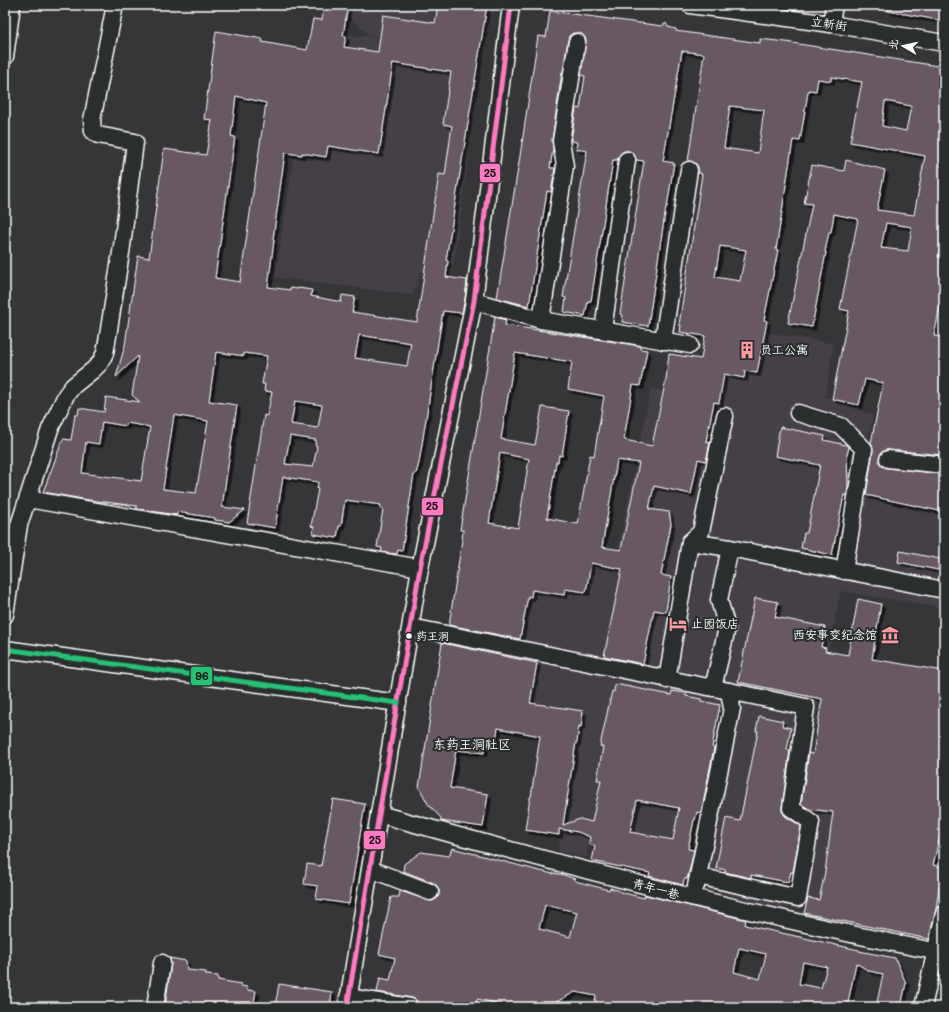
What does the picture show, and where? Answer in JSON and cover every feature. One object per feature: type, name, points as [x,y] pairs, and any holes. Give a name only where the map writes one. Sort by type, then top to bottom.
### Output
[{"type":"street","points":[[5,57],[12,5]]},
{"type":"street","points":[[5,615],[19,525],[50,429],[66,395],[73,386],[100,363],[105,353],[107,342],[136,142],[98,135],[93,131],[92,120],[115,5]]},
{"type":"street","points":[[410,1007],[348,1002],[420,568],[474,301],[511,5]]},
{"type":"street","name":"立新街","points":[[690,5],[832,24],[944,43]]},
{"type":"street","points":[[832,24],[834,5]]},
{"type":"street","points":[[541,320],[566,166],[561,141],[577,42]]},
{"type":"street","points":[[603,330],[627,160]]},
{"type":"street","points":[[663,341],[689,170]]},
{"type":"street","points":[[474,301],[541,320],[690,345]]},
{"type":"street","points":[[798,413],[841,426],[864,449],[844,571]]},
{"type":"street","points":[[667,680],[690,542],[701,532],[725,416]]},
{"type":"street","points":[[888,459],[944,465]]},
{"type":"street","points":[[28,499],[420,568]]},
{"type":"street","points":[[690,542],[730,548],[944,590]]},
{"type":"street","points":[[713,688],[727,628],[719,600],[730,548]]},
{"type":"street","points":[[411,626],[667,680],[806,707],[791,808],[811,822],[798,898],[698,876]]},
{"type":"street","points":[[5,649],[398,703]]},
{"type":"street","points":[[694,898],[732,708],[729,691]]},
{"type":"street","name":"青年一巷","points":[[379,814],[498,847],[694,898],[783,919],[940,952]]},
{"type":"street","points":[[370,869],[430,892]]},
{"type":"street","points":[[923,1007],[940,952],[944,914]]},
{"type":"street","points":[[156,1007],[162,963]]},
{"type":"shaded area","points":[[340,5],[494,5],[484,46],[370,35],[339,10]]},
{"type":"shaded area","points":[[348,35],[484,46],[452,276],[420,272],[413,295],[275,277],[294,158],[327,162]]},
{"type":"shaded area","name":"止园饭店","points":[[740,315],[767,321],[765,332],[834,344],[825,397],[873,415],[868,439],[872,440],[869,463],[871,463],[864,498],[944,516],[944,563],[934,561],[932,569],[944,571],[944,608],[841,591],[828,651],[826,649],[816,697],[819,698],[810,753],[807,753],[799,805],[805,809],[833,813],[825,872],[819,900],[808,898],[806,906],[798,904],[791,907],[785,907],[784,909],[665,878],[668,860],[589,844],[586,858],[559,851],[559,829],[562,829],[573,742],[577,742],[579,726],[581,726],[533,704],[523,702],[512,676],[528,596],[531,597],[535,576],[586,562],[614,568],[651,389],[707,400]]},
{"type":"building","points":[[324,5],[348,5],[343,36],[346,36],[344,47],[378,52],[383,15],[435,23],[438,5],[487,5],[446,260],[448,261],[446,277],[467,280],[465,299],[462,313],[443,311],[419,463],[416,474],[414,474],[402,551],[398,550],[397,554],[381,552],[382,548],[377,547],[383,509],[380,508],[381,505],[345,500],[341,526],[339,526],[337,538],[313,534],[314,527],[311,526],[318,482],[283,477],[275,528],[247,523],[264,415],[267,416],[272,392],[264,391],[265,384],[262,384],[267,356],[244,353],[244,356],[216,352],[209,401],[237,405],[222,507],[245,510],[229,522],[215,520],[215,518],[177,512],[177,515],[137,509],[137,506],[43,492],[63,439],[71,440],[75,415],[78,415],[79,408],[104,412],[106,397],[140,402],[132,395],[138,356],[116,377],[125,345],[138,256],[149,258],[164,149],[206,155],[212,120],[204,119],[216,31],[263,39],[262,42],[307,50],[313,19],[322,20]],"holes":[[[393,63],[451,72],[443,124],[452,126],[445,175],[439,174],[417,322],[352,312],[355,297],[342,295],[341,302],[311,296],[312,290],[298,288],[290,288],[290,290],[268,287],[285,153],[302,155],[302,153],[326,157],[328,146],[379,154]],[[236,96],[266,103],[240,282],[215,278],[235,137],[231,136]],[[359,335],[411,343],[407,366],[355,358]],[[295,401],[322,405],[318,428],[291,424]],[[174,415],[208,421],[196,493],[163,489]],[[102,422],[126,426],[127,423],[150,427],[141,481],[82,473],[86,442],[99,444]],[[290,436],[316,440],[315,445],[317,446],[313,467],[285,464]]]},
{"type":"building","points":[[888,5],[944,5],[944,21],[888,11]]},
{"type":"building","points":[[550,11],[662,26],[666,23],[668,27],[676,29],[676,31],[760,43],[760,39],[786,42],[944,67],[944,145],[941,167],[944,167],[944,236],[942,236],[938,257],[941,258],[940,264],[944,265],[944,287],[934,336],[944,338],[944,455],[885,450],[881,453],[879,462],[882,466],[887,468],[944,474],[944,512],[866,495],[873,451],[871,443],[883,383],[865,379],[859,405],[832,399],[849,311],[840,309],[858,219],[834,214],[831,232],[829,232],[825,252],[812,327],[788,323],[812,204],[804,203],[812,165],[844,171],[846,160],[885,170],[877,210],[914,215],[925,156],[850,142],[862,82],[831,77],[831,81],[818,79],[816,91],[809,90],[808,92],[800,141],[793,140],[776,250],[778,250],[764,320],[767,321],[757,373],[745,371],[744,378],[724,374],[719,403],[714,402],[706,441],[710,442],[706,461],[698,459],[691,494],[654,486],[649,509],[669,512],[671,524],[661,575],[671,577],[666,612],[654,610],[643,664],[604,656],[622,569],[591,563],[586,592],[565,589],[564,595],[532,590],[531,597],[528,596],[520,639],[449,625],[462,540],[463,530],[460,530],[495,317],[506,320],[505,325],[640,346],[640,349],[647,350],[640,386],[633,385],[624,439],[652,446],[666,379],[669,354],[701,359],[705,336],[680,332],[681,325],[679,325],[702,174],[698,173],[698,167],[695,163],[688,161],[704,54],[682,51],[663,161],[674,163],[648,326],[622,322],[623,315],[620,314],[644,161],[636,160],[633,153],[629,151],[624,151],[620,154],[617,160],[613,160],[591,301],[588,301],[585,316],[564,312],[566,298],[563,297],[587,151],[576,149],[577,142],[571,141],[576,108],[580,109],[585,76],[581,75],[586,39],[579,33],[573,33],[569,36],[562,72],[552,140],[553,149],[550,168],[555,168],[551,192],[547,191],[529,306],[497,298],[538,36],[546,37]],"holes":[[[885,101],[911,106],[906,131],[882,126]],[[730,106],[764,110],[758,153],[724,148]],[[886,223],[912,227],[908,251],[881,248]],[[720,246],[746,250],[740,281],[715,277]],[[515,353],[572,362],[568,389],[604,396],[594,456],[590,455],[578,524],[547,518],[556,462],[558,462],[559,455],[562,456],[569,411],[542,407],[535,445],[501,439]],[[500,453],[529,459],[518,528],[489,523]],[[617,460],[639,463],[621,550],[602,547]]]},
{"type":"building","points":[[780,427],[825,436],[824,440],[849,447],[847,455],[847,495],[844,495],[832,555],[801,548],[804,533],[807,533],[820,465],[775,456]]},
{"type":"building","points":[[900,551],[940,559],[938,570],[898,562]]},
{"type":"building","points":[[755,598],[778,602],[775,617],[825,627],[821,647],[826,648],[825,651],[848,655],[858,599],[881,604],[872,659],[944,671],[944,827],[942,827],[933,865],[942,867],[936,909],[929,939],[804,913],[808,898],[819,900],[825,872],[833,812],[809,809],[801,804],[809,753],[813,754],[822,699],[738,682]]},
{"type":"building","points":[[442,643],[537,663],[530,703],[583,711],[581,727],[579,726],[576,742],[563,825],[580,819],[592,822],[601,780],[597,780],[603,747],[600,746],[612,691],[614,692],[615,684],[671,695],[672,691],[686,693],[686,696],[720,705],[712,747],[714,748],[701,813],[697,812],[694,820],[688,849],[694,850],[687,879],[684,879],[683,885],[649,876],[650,873],[592,861],[595,846],[589,844],[590,837],[578,832],[559,829],[559,835],[525,830],[540,736],[498,728],[495,744],[486,742],[484,753],[456,750],[450,788],[488,794],[483,827],[441,821],[441,818],[428,804],[419,787]],"holes":[[[637,800],[679,808],[673,840],[630,832]]]},
{"type":"building","points":[[759,716],[783,721],[782,726],[791,728],[787,750],[790,750],[782,811],[785,816],[801,826],[793,872],[791,872],[788,882],[751,875],[751,878],[725,872],[726,870],[716,868],[726,818],[740,821],[758,731],[756,731]]},
{"type":"building","points":[[333,799],[365,804],[349,904],[316,899],[318,886],[304,884],[307,864],[321,866]]},
{"type":"building","points":[[452,848],[536,870],[564,875],[575,879],[575,881],[609,890],[610,888],[644,898],[645,895],[746,920],[745,925],[895,958],[906,983],[901,1007],[876,1007],[883,974],[869,971],[856,963],[848,1003],[846,1003],[845,1007],[594,1007],[596,996],[575,992],[547,1007],[500,1007],[501,1004],[477,999],[476,1007],[419,1007],[416,1000],[412,998],[377,992],[380,978],[390,980],[395,958],[379,954],[391,897],[399,897],[400,891],[431,901],[436,899],[439,895],[439,890],[434,883],[403,871],[404,864],[421,852],[449,856]],"holes":[[[545,905],[577,912],[570,937],[539,929]],[[739,948],[766,954],[760,979],[734,972]],[[803,962],[827,967],[821,988],[799,984]]]},
{"type":"building","points":[[170,958],[186,961],[187,970],[206,972],[206,975],[218,976],[218,980],[241,984],[241,986],[247,987],[247,990],[256,991],[253,1007],[165,1007],[171,964]]},
{"type":"building","points":[[279,984],[332,992],[330,1007],[275,1007]]},
{"type":"transit line","name":"25","points":[[347,1007],[420,568],[474,301],[511,5]]},
{"type":"transit line","name":"96","points":[[5,649],[398,703]]},
{"type":"place","name":"员工公寓","points":[[747,350]]},
{"type":"place","name":"止园饭店","points":[[678,624]]},
{"type":"place","name":"西安事变纪念馆","points":[[890,635]]},
{"type":"place","name":"药王洞","points":[[409,636]]},
{"type":"district","name":"东药王洞社区","points":[[472,744]]}]
